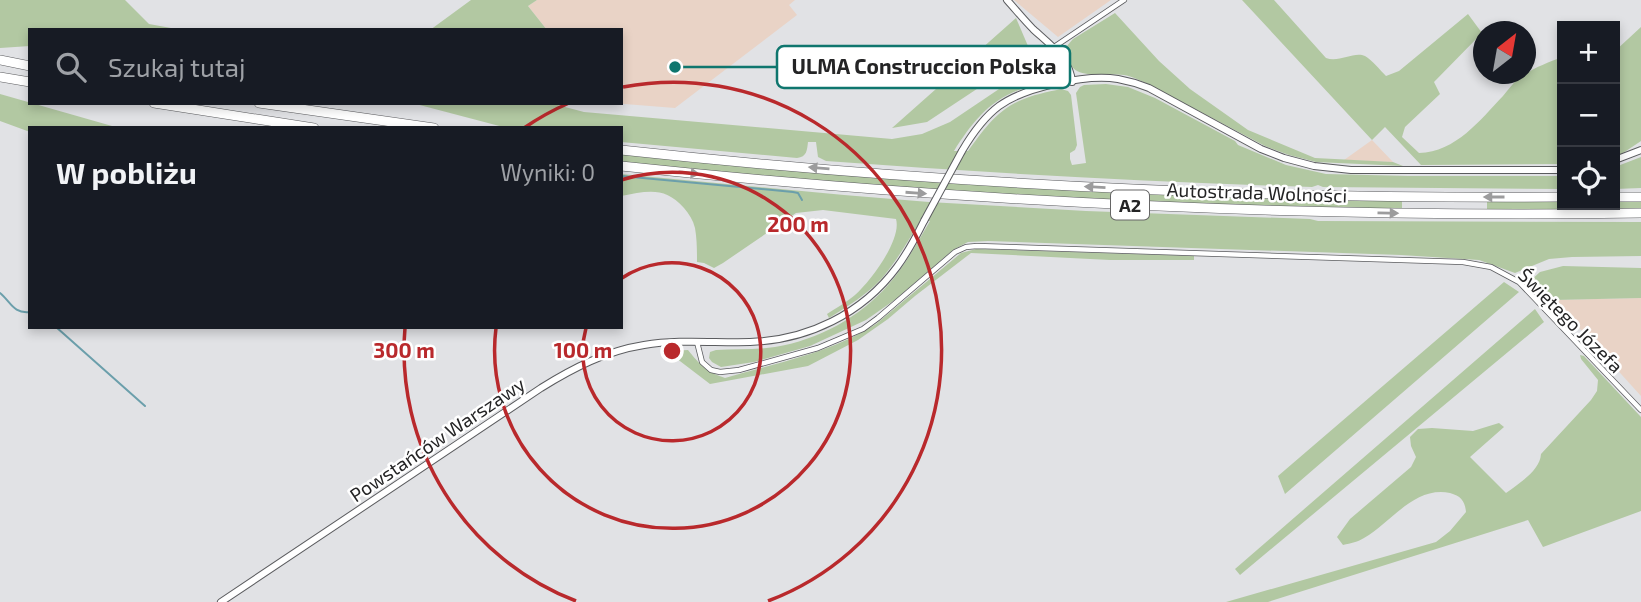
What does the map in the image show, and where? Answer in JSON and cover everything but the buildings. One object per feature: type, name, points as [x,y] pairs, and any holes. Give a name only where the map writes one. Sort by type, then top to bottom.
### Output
[{"type":"highway","points":[[0,60],[28,66]]},
{"type":"highway","points":[[0,77],[28,82]]},
{"type":"highway","points":[[167,105],[301,126]]},
{"type":"highway","points":[[273,105],[420,126]]},
{"type":"highway","name":"Autostrada Wolności","points":[[623,150],[862,172],[1081,186],[1328,195],[1557,197]]},
{"type":"highway","name":"Autostrada Wolności","points":[[623,166],[872,190],[1119,205],[1381,213],[1641,213]]},
{"type":"highway","points":[[1620,197],[1641,197]]},
{"type":"street","points":[[1007,0],[1032,28],[1059,52],[1070,71],[1072,82]]},
{"type":"street","points":[[1054,47],[1124,0]]},
{"type":"street","name":"Powstańców Warszawy","points":[[221,602],[568,371],[601,356],[659,343],[775,340],[805,333],[842,316],[866,300],[904,258],[975,129],[1009,99],[1030,91],[1072,82],[1110,78],[1141,85],[1261,149],[1314,166],[1351,170],[1557,170]]},
{"type":"street","points":[[1620,158],[1641,150]]},
{"type":"street","name":"Świętego Józefa","points":[[697,342],[702,362],[711,370],[720,372],[739,370],[818,348],[863,329],[955,252],[966,247],[1473,264],[1491,267],[1519,282],[1641,411]]},
{"type":"shaded area","points":[[537,0],[795,0],[789,5],[797,15],[675,108],[623,104],[623,28],[545,28],[528,6]]},
{"type":"shaded area","points":[[1014,0],[1111,0],[1058,37]]},
{"type":"shaded area","points":[[1372,140],[1393,162],[1344,160]]},
{"type":"shaded area","points":[[1641,298],[1641,396],[1554,300]]},
{"type":"green space","points":[[0,0],[125,0],[149,24],[171,28],[28,28],[28,46],[0,48]]},
{"type":"green space","points":[[471,0],[537,0],[528,6],[545,28],[433,28]]},
{"type":"green space","points":[[1242,0],[1274,0],[1326,58],[1365,56],[1386,76],[1399,71],[1468,14],[1473,21],[1473,42],[1434,82],[1440,94],[1405,127],[1402,137],[1419,153],[1432,151],[1456,141],[1476,124],[1513,84],[1536,84],[1536,68],[1557,59],[1557,164],[1421,165],[1385,127],[1372,140]]},
{"type":"green space","points":[[1115,13],[1159,61],[1190,89],[1248,130],[1315,158],[1393,162],[1403,166],[1316,162],[1289,155],[1265,146],[1135,78],[1078,72],[1068,59],[1066,47],[1073,39]]},
{"type":"green space","points":[[1016,18],[1031,53],[927,122],[892,128]]},
{"type":"green space","points":[[1641,27],[1641,141],[1620,155],[1620,84],[1620,46]]},
{"type":"green space","points":[[1049,57],[1059,64],[1064,75],[1050,83],[1022,89],[1000,99],[982,114],[954,151],[968,151],[990,123],[1011,105],[1029,97],[1061,89],[1071,95],[1077,145],[1070,153],[1072,165],[1086,163],[1076,93],[1084,85],[1106,84],[1128,87],[1155,98],[1238,145],[1286,165],[1326,174],[1557,176],[1557,189],[1251,185],[1069,177],[826,161],[818,157],[816,142],[808,142],[805,155],[797,158],[623,142],[623,126],[499,126],[420,105],[558,105],[584,112],[892,139],[922,134],[950,122]]},
{"type":"green space","points":[[0,94],[28,102],[28,105],[38,105],[112,126],[28,126],[28,131],[0,121]]},
{"type":"green space","points":[[623,153],[733,164],[1399,200],[1402,201],[1402,208],[1129,202],[842,184],[623,163]]},
{"type":"green space","points":[[1641,157],[1641,188],[1620,189],[1620,165]]},
{"type":"green space","points":[[623,174],[929,202],[1086,211],[1318,221],[1641,222],[1641,256],[1549,259],[1515,273],[1479,260],[1401,255],[968,242],[953,250],[896,299],[866,320],[810,346],[754,362],[721,367],[709,358],[710,352],[791,344],[822,333],[851,317],[877,297],[894,278],[930,221],[920,221],[898,257],[877,283],[829,318],[827,314],[855,295],[877,270],[890,248],[897,227],[896,219],[823,210],[796,213],[714,268],[697,262],[695,228],[684,208],[670,196],[647,192],[623,196]]},
{"type":"green space","points":[[1641,200],[1641,210],[1620,210],[1620,201]]},
{"type":"green space","points":[[1488,201],[1557,201],[1557,210],[1487,210]]},
{"type":"green space","points":[[976,249],[1194,256],[1194,260],[1110,260],[971,253],[858,340],[808,366],[710,384],[669,351],[688,350],[704,367],[725,378],[803,356],[841,343],[876,324],[961,253]]},
{"type":"green space","points":[[1563,266],[1641,268],[1641,298],[1554,300],[1530,281],[1540,272]]},
{"type":"green space","points":[[1504,282],[1519,292],[1285,494],[1278,476]]},
{"type":"green space","points":[[1535,309],[1544,322],[1240,575],[1235,569]]},
{"type":"green space","points":[[1580,355],[1584,356],[1641,417],[1641,511],[1543,547],[1528,520],[1268,602],[1226,602],[1436,542],[1450,531],[1466,512],[1460,497],[1454,494],[1437,492],[1414,500],[1357,541],[1343,545],[1337,537],[1350,519],[1411,467],[1416,457],[1410,437],[1418,429],[1473,431],[1499,423],[1504,427],[1470,457],[1506,493],[1517,485],[1533,471],[1541,454],[1597,391],[1598,380]]},
{"type":"waterway","points":[[623,176],[793,192],[798,193],[802,200]]},
{"type":"waterway","points":[[0,293],[16,309],[28,312]]},
{"type":"waterway","points":[[58,329],[145,406]]},
{"type":"place","name":"ULMA Construccion Polska","points":[[675,67]]}]
